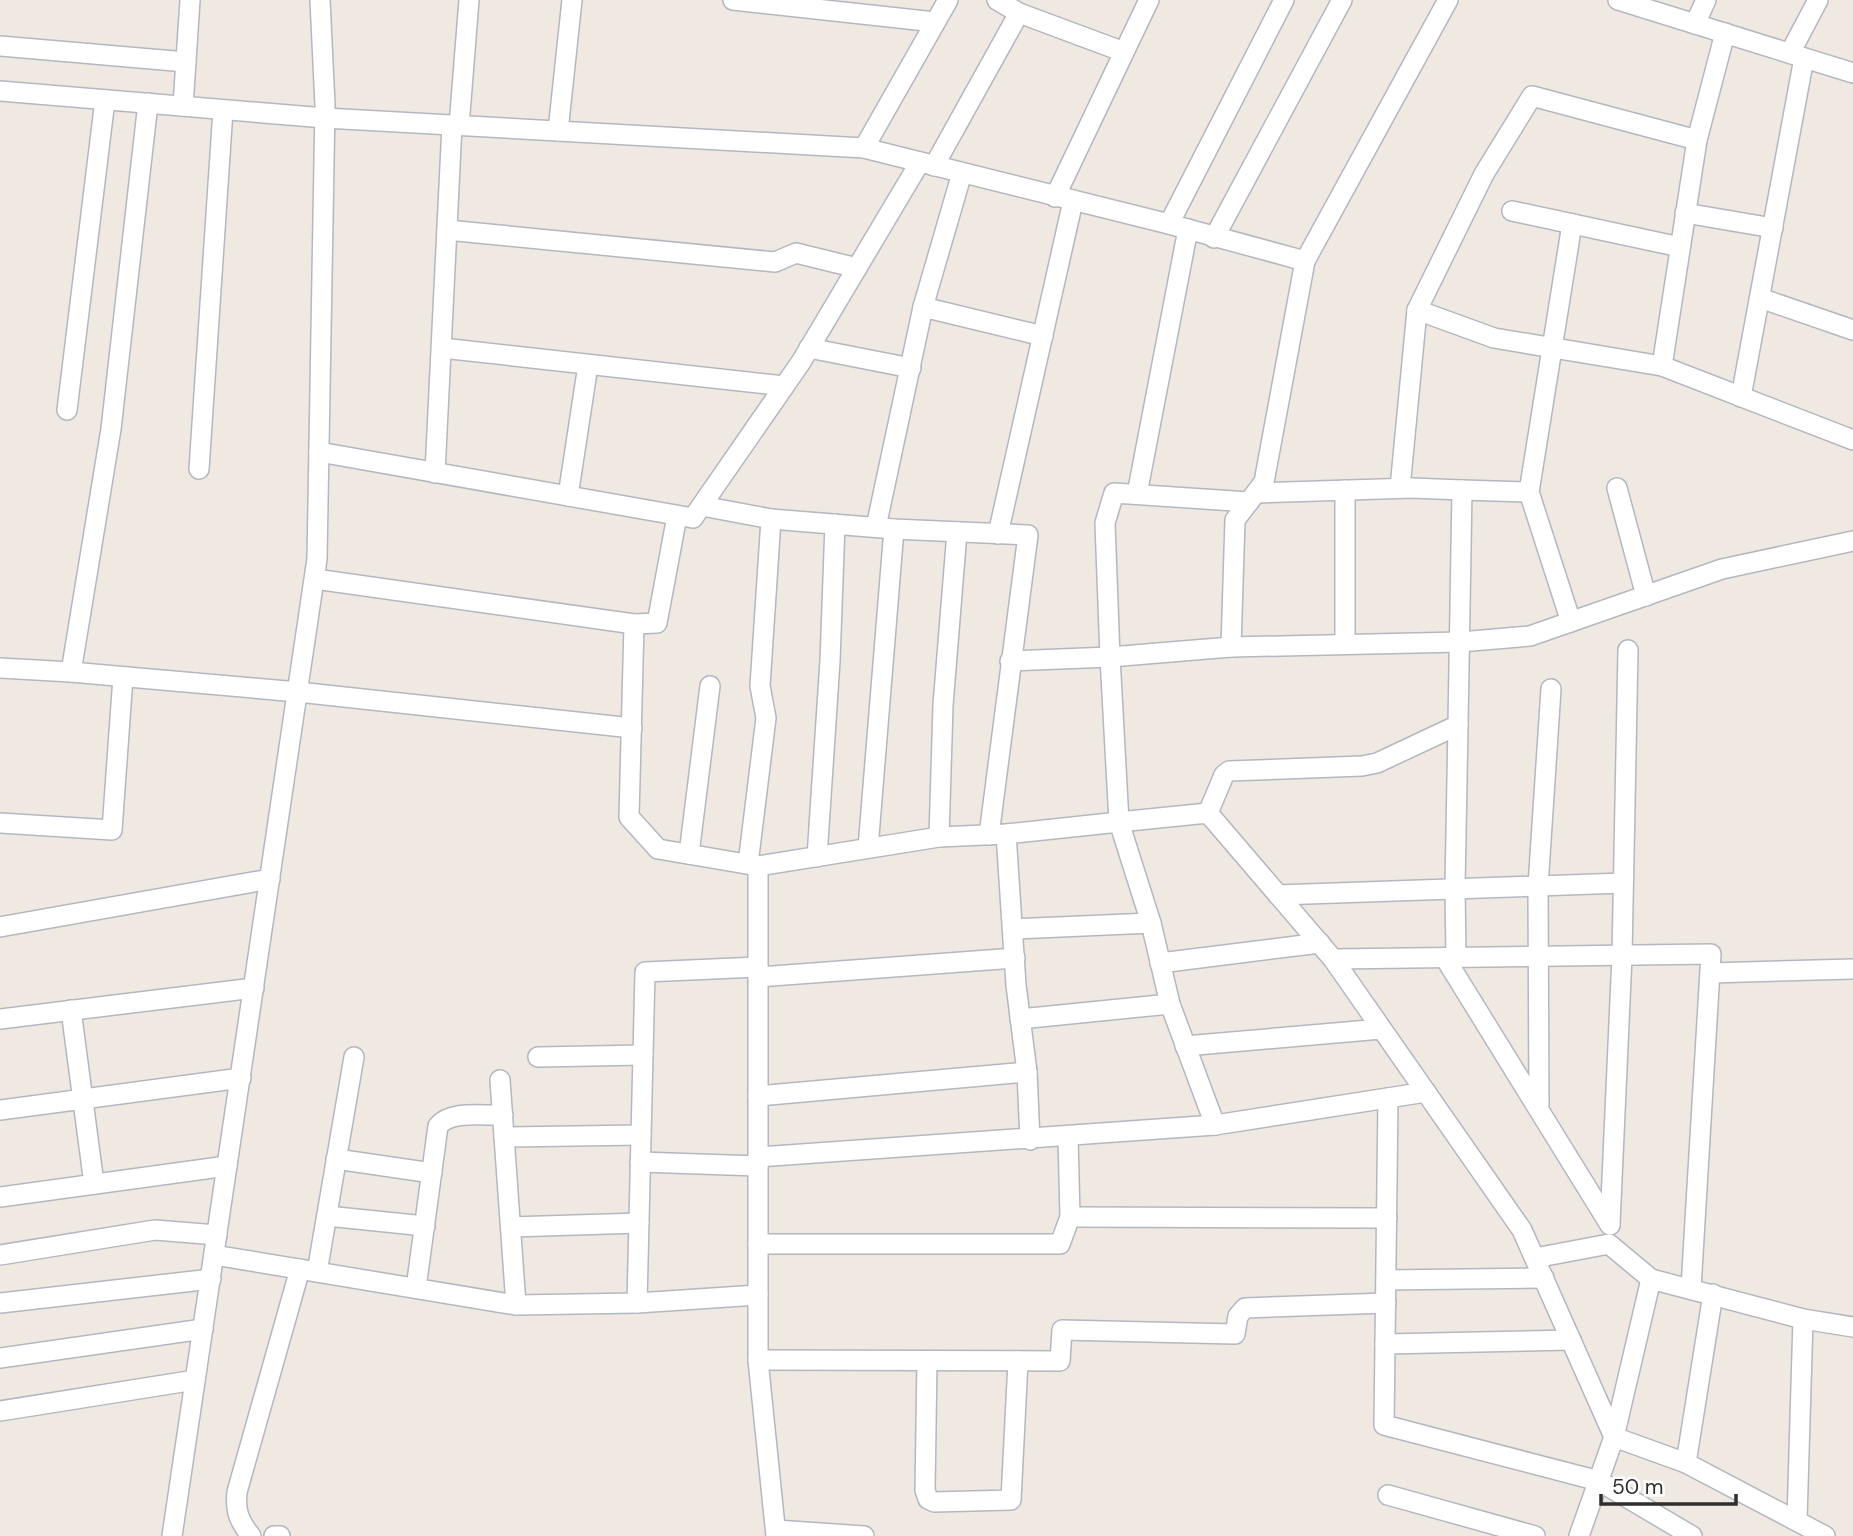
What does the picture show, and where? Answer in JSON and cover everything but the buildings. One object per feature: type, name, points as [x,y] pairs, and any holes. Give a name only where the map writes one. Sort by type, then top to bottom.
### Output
[{"type":"street","points":[[183,106],[190,0]]},
{"type":"street","points":[[172,1536],[317,559],[325,118],[320,0]]},
{"type":"street","points":[[435,473],[447,230],[469,0]]},
{"type":"street","points":[[558,131],[572,0]]},
{"type":"street","points":[[733,0],[935,22]]},
{"type":"street","points":[[864,148],[947,0]]},
{"type":"street","points":[[997,0],[1019,13],[1124,52]]},
{"type":"street","points":[[998,534],[1043,336],[1064,199],[1124,52],[1149,0]]},
{"type":"street","points":[[1169,224],[1284,0]]},
{"type":"street","points":[[1214,238],[1342,0]]},
{"type":"street","points":[[1231,646],[1235,520],[1265,482],[1305,261],[1448,0]]},
{"type":"street","points":[[1618,0],[1853,73]]},
{"type":"street","points":[[1695,24],[1706,0]]},
{"type":"street","points":[[1741,397],[1773,228],[1797,55],[1818,0]]},
{"type":"street","points":[[320,452],[693,519],[809,348],[857,268],[927,164],[1019,13]]},
{"type":"street","points":[[1662,366],[1697,140],[1725,33]]},
{"type":"street","points":[[0,46],[186,62]]},
{"type":"street","points":[[0,91],[325,118],[864,148],[1305,261]]},
{"type":"street","points":[[1400,488],[1418,310],[1483,174],[1532,96],[1697,140]]},
{"type":"street","points":[[67,410],[105,100]]},
{"type":"street","points":[[71,672],[111,429],[148,103]]},
{"type":"street","points":[[199,469],[223,110]]},
{"type":"street","points":[[868,848],[885,528],[923,307],[962,173]]},
{"type":"street","points":[[1512,211],[1680,247]]},
{"type":"street","points":[[1685,213],[1773,228]]},
{"type":"street","points":[[1571,621],[1529,492],[1572,224]]},
{"type":"street","points":[[1137,494],[1188,229]]},
{"type":"street","points":[[447,230],[775,262],[796,253],[857,268]]},
{"type":"street","points":[[1760,298],[1853,330]]},
{"type":"street","points":[[923,307],[1043,336]]},
{"type":"street","points":[[1418,310],[1494,338],[1662,366],[1853,440]]},
{"type":"street","points":[[442,348],[784,386]]},
{"type":"street","points":[[809,348],[911,368]]},
{"type":"street","points":[[568,496],[588,365]]},
{"type":"street","points":[[1215,1125],[1170,1004],[1151,923],[1119,822],[1105,523],[1114,493],[1253,497],[1400,488],[1529,492]]},
{"type":"street","points":[[1617,488],[1646,596]]},
{"type":"street","points":[[1345,490],[1345,644]]},
{"type":"street","points":[[1461,491],[1455,887],[1451,958],[1611,1224]]},
{"type":"street","points":[[702,506],[771,519],[1028,535],[1010,660],[998,834],[1013,929],[1027,1072],[1030,1140]]},
{"type":"street","points":[[315,579],[634,624],[657,623],[677,516]]},
{"type":"street","points":[[771,519],[760,686],[766,718],[753,865],[758,972],[758,1360],[776,1533],[864,1536]]},
{"type":"street","points":[[817,857],[830,661],[835,524]]},
{"type":"street","points":[[939,837],[943,705],[957,532]]},
{"type":"street","points":[[1010,660],[1110,657],[1231,646],[1460,642],[1530,635],[1722,569],[1853,541]]},
{"type":"street","points":[[634,624],[629,817],[658,849],[753,865],[939,837],[998,834],[1208,813]]},
{"type":"street","points":[[1609,1244],[1622,956],[1628,650]]},
{"type":"street","points":[[0,668],[298,692],[632,728]]},
{"type":"street","points":[[0,823],[112,830],[123,677]]},
{"type":"street","points":[[690,854],[709,685]]},
{"type":"street","points":[[1539,1107],[1538,886],[1551,689]]},
{"type":"street","points":[[1208,813],[1224,775],[1229,771],[1362,766],[1377,763],[1458,725]]},
{"type":"street","points":[[1208,813],[1333,960],[1522,1230],[1614,1437],[1686,1463],[1825,1536]]},
{"type":"street","points":[[0,927],[270,879]]},
{"type":"street","points":[[1278,895],[1623,883]]},
{"type":"street","points":[[1013,929],[1151,923]]},
{"type":"street","points":[[1160,963],[1320,943]]},
{"type":"street","points":[[1333,960],[1711,954],[1691,1288]]},
{"type":"street","points":[[637,1303],[645,972],[758,972],[1015,958]]},
{"type":"street","points":[[1710,972],[1853,969]]},
{"type":"street","points":[[0,1019],[254,988]]},
{"type":"street","points":[[1020,1019],[1170,1004]]},
{"type":"street","points":[[71,1010],[94,1184]]},
{"type":"street","points":[[1185,1045],[1381,1028]]},
{"type":"street","points":[[538,1057],[643,1055]]},
{"type":"street","points":[[251,1536],[237,1517],[237,1492],[327,1216],[354,1056]]},
{"type":"street","points":[[758,1096],[1027,1072]]},
{"type":"street","points":[[0,1110],[241,1078]]},
{"type":"street","points":[[500,1080],[516,1306]]},
{"type":"street","points":[[640,1162],[758,1161],[1215,1125],[1426,1092]]},
{"type":"street","points":[[1388,1098],[1384,1424],[1599,1481],[1692,1536]]},
{"type":"street","points":[[416,1289],[438,1126],[443,1119],[451,1116],[503,1115]]},
{"type":"street","points":[[505,1137],[641,1135]]},
{"type":"street","points":[[758,1244],[1060,1244],[1070,1217],[1068,1137]]},
{"type":"street","points":[[336,1159],[432,1173]]},
{"type":"street","points":[[0,1198],[228,1166]]},
{"type":"street","points":[[327,1216],[425,1226]]},
{"type":"street","points":[[1070,1217],[1387,1218]]},
{"type":"street","points":[[511,1227],[639,1223]]},
{"type":"street","points":[[0,1255],[155,1230],[309,1271],[516,1306],[637,1303],[758,1295]]},
{"type":"street","points":[[1535,1258],[1609,1244]]},
{"type":"street","points":[[1609,1244],[1650,1279],[1803,1320],[1853,1327]]},
{"type":"street","points":[[1386,1280],[1544,1278]]},
{"type":"street","points":[[0,1303],[211,1279]]},
{"type":"street","points":[[1579,1536],[1614,1437],[1650,1279]]},
{"type":"street","points":[[1686,1463],[1713,1294]]},
{"type":"street","points":[[758,1360],[1060,1362],[1062,1329],[1235,1334],[1238,1317],[1245,1308],[1386,1303]]},
{"type":"street","points":[[1797,1520],[1803,1320]]},
{"type":"street","points":[[0,1358],[203,1329]]},
{"type":"street","points":[[1385,1343],[1571,1340]]},
{"type":"street","points":[[927,1361],[925,1490],[928,1499],[934,1502],[1011,1500],[1018,1361]]},
{"type":"street","points":[[0,1411],[195,1380]]},
{"type":"street","points":[[1388,1494],[1535,1536]]},
{"type":"street","points":[[274,1536],[279,1536]]}]
